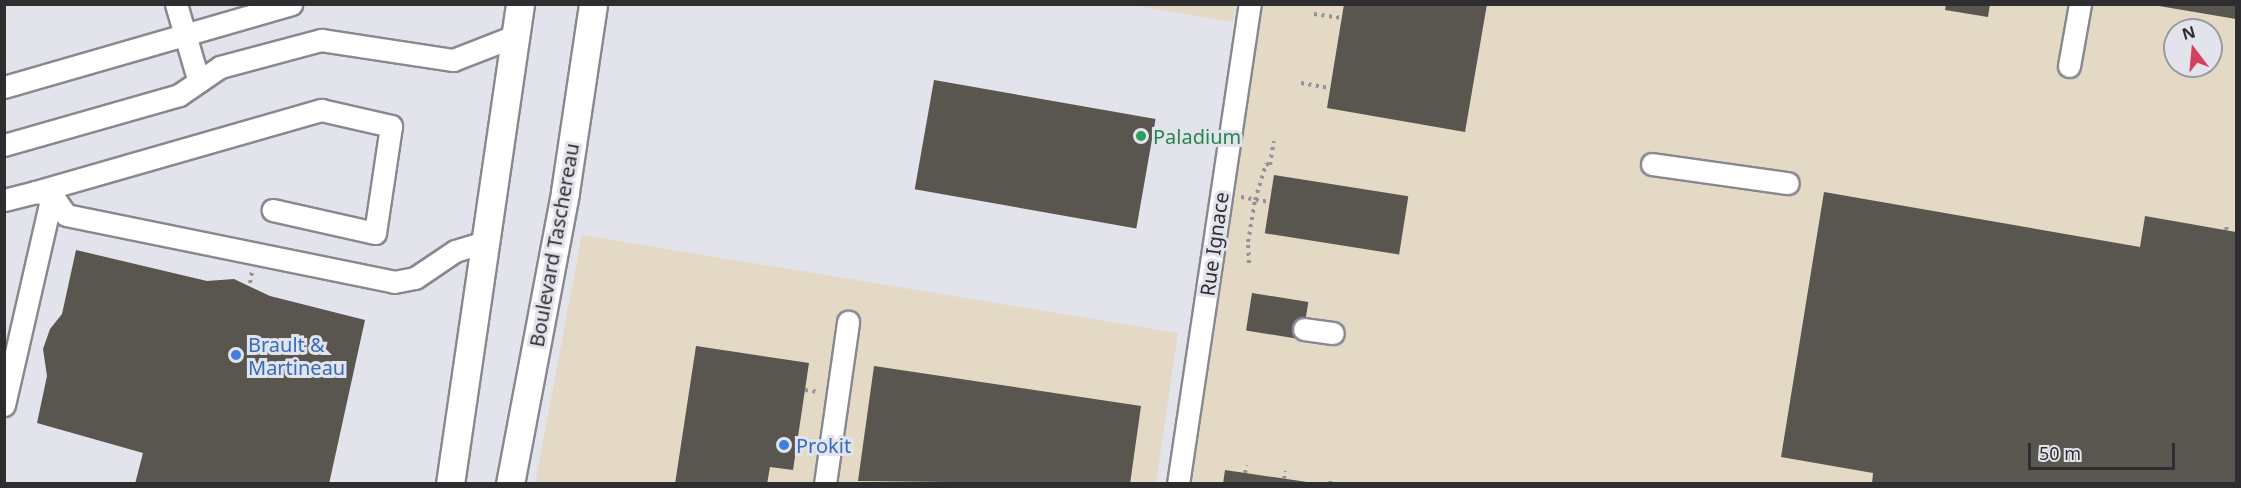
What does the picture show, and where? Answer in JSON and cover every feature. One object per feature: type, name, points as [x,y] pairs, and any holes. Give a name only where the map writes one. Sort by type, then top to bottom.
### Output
[{"type":"main road","points":[[450,483],[520,4]]},
{"type":"main road","name":"Boulevard Taschereau","points":[[510,483],[565,192],[593,4]]},
{"type":"street","points":[[176,4],[199,82]]},
{"type":"street","points":[[4,87],[291,4]]},
{"type":"street","name":"Rue Ignace","points":[[1178,483],[1250,4]]},
{"type":"street","points":[[2069,66],[2080,4]]},
{"type":"street","points":[[4,145],[179,95],[220,68],[321,40],[453,60],[515,36]]},
{"type":"street","points":[[4,200],[44,194],[321,110],[391,126],[375,233],[273,210]]},
{"type":"street","points":[[1652,164],[1788,183]]},
{"type":"street","points":[[44,194],[66,214],[350,274],[405,281],[454,251],[484,242]]},
{"type":"street","points":[[4,405],[44,194]]},
{"type":"street","points":[[825,483],[848,322]]},
{"type":"street","points":[[1304,329],[1333,333]]},
{"type":"path","points":[[1314,14],[1342,18]]},
{"type":"path","points":[[1301,83],[1330,88]]},
{"type":"path","points":[[1153,135],[1182,139]]},
{"type":"path","points":[[1249,263],[1248,242],[1253,199],[1266,164],[1270,165],[1274,141]]},
{"type":"path","points":[[1253,199],[1270,202]]},
{"type":"path","points":[[1245,473],[1247,465]]},
{"type":"path","points":[[1284,479],[1285,471]]},
{"type":"path","points":[[1330,483],[1331,477]]},
{"type":"shaded area","points":[[1131,5],[1236,5],[1233,22]]},
{"type":"shaded area","points":[[1263,5],[2236,5],[2236,483],[1189,484]]},
{"type":"shaded area","points":[[582,235],[1178,333],[1156,483],[535,484]]},
{"type":"building","points":[[1344,4],[1487,4],[1465,132],[1327,108]]},
{"type":"building","points":[[1946,4],[1990,4],[1988,17],[1945,10]]},
{"type":"building","points":[[2159,4],[2236,4],[2236,19],[2159,6]]},
{"type":"building","points":[[934,80],[1156,119],[1136,228],[915,189]]},
{"type":"building","points":[[1274,175],[1408,196],[1399,255],[1265,233]]},
{"type":"building","points":[[1824,192],[2140,247],[2145,216],[2236,232],[2236,484],[1872,484],[1873,473],[1781,457]]},
{"type":"building","points":[[76,250],[207,281],[234,279],[270,296],[365,320],[329,484],[135,484],[143,453],[37,423],[47,376],[43,349],[50,329],[62,314]]},
{"type":"building","points":[[1252,293],[1308,302],[1302,339],[1246,331]]},
{"type":"building","points":[[696,346],[809,363],[793,470],[770,467],[767,484],[675,484]]},
{"type":"building","points":[[874,366],[1141,406],[1130,484],[858,481]]},
{"type":"building","points":[[1225,470],[1307,482],[1307,484],[1223,484]]},
{"type":"place","name":"Paladium","points":[[1141,136]]},
{"type":"place","name":"Brault & Martineau","points":[[236,355]]},
{"type":"place","name":"Prokit","points":[[784,445]]}]
